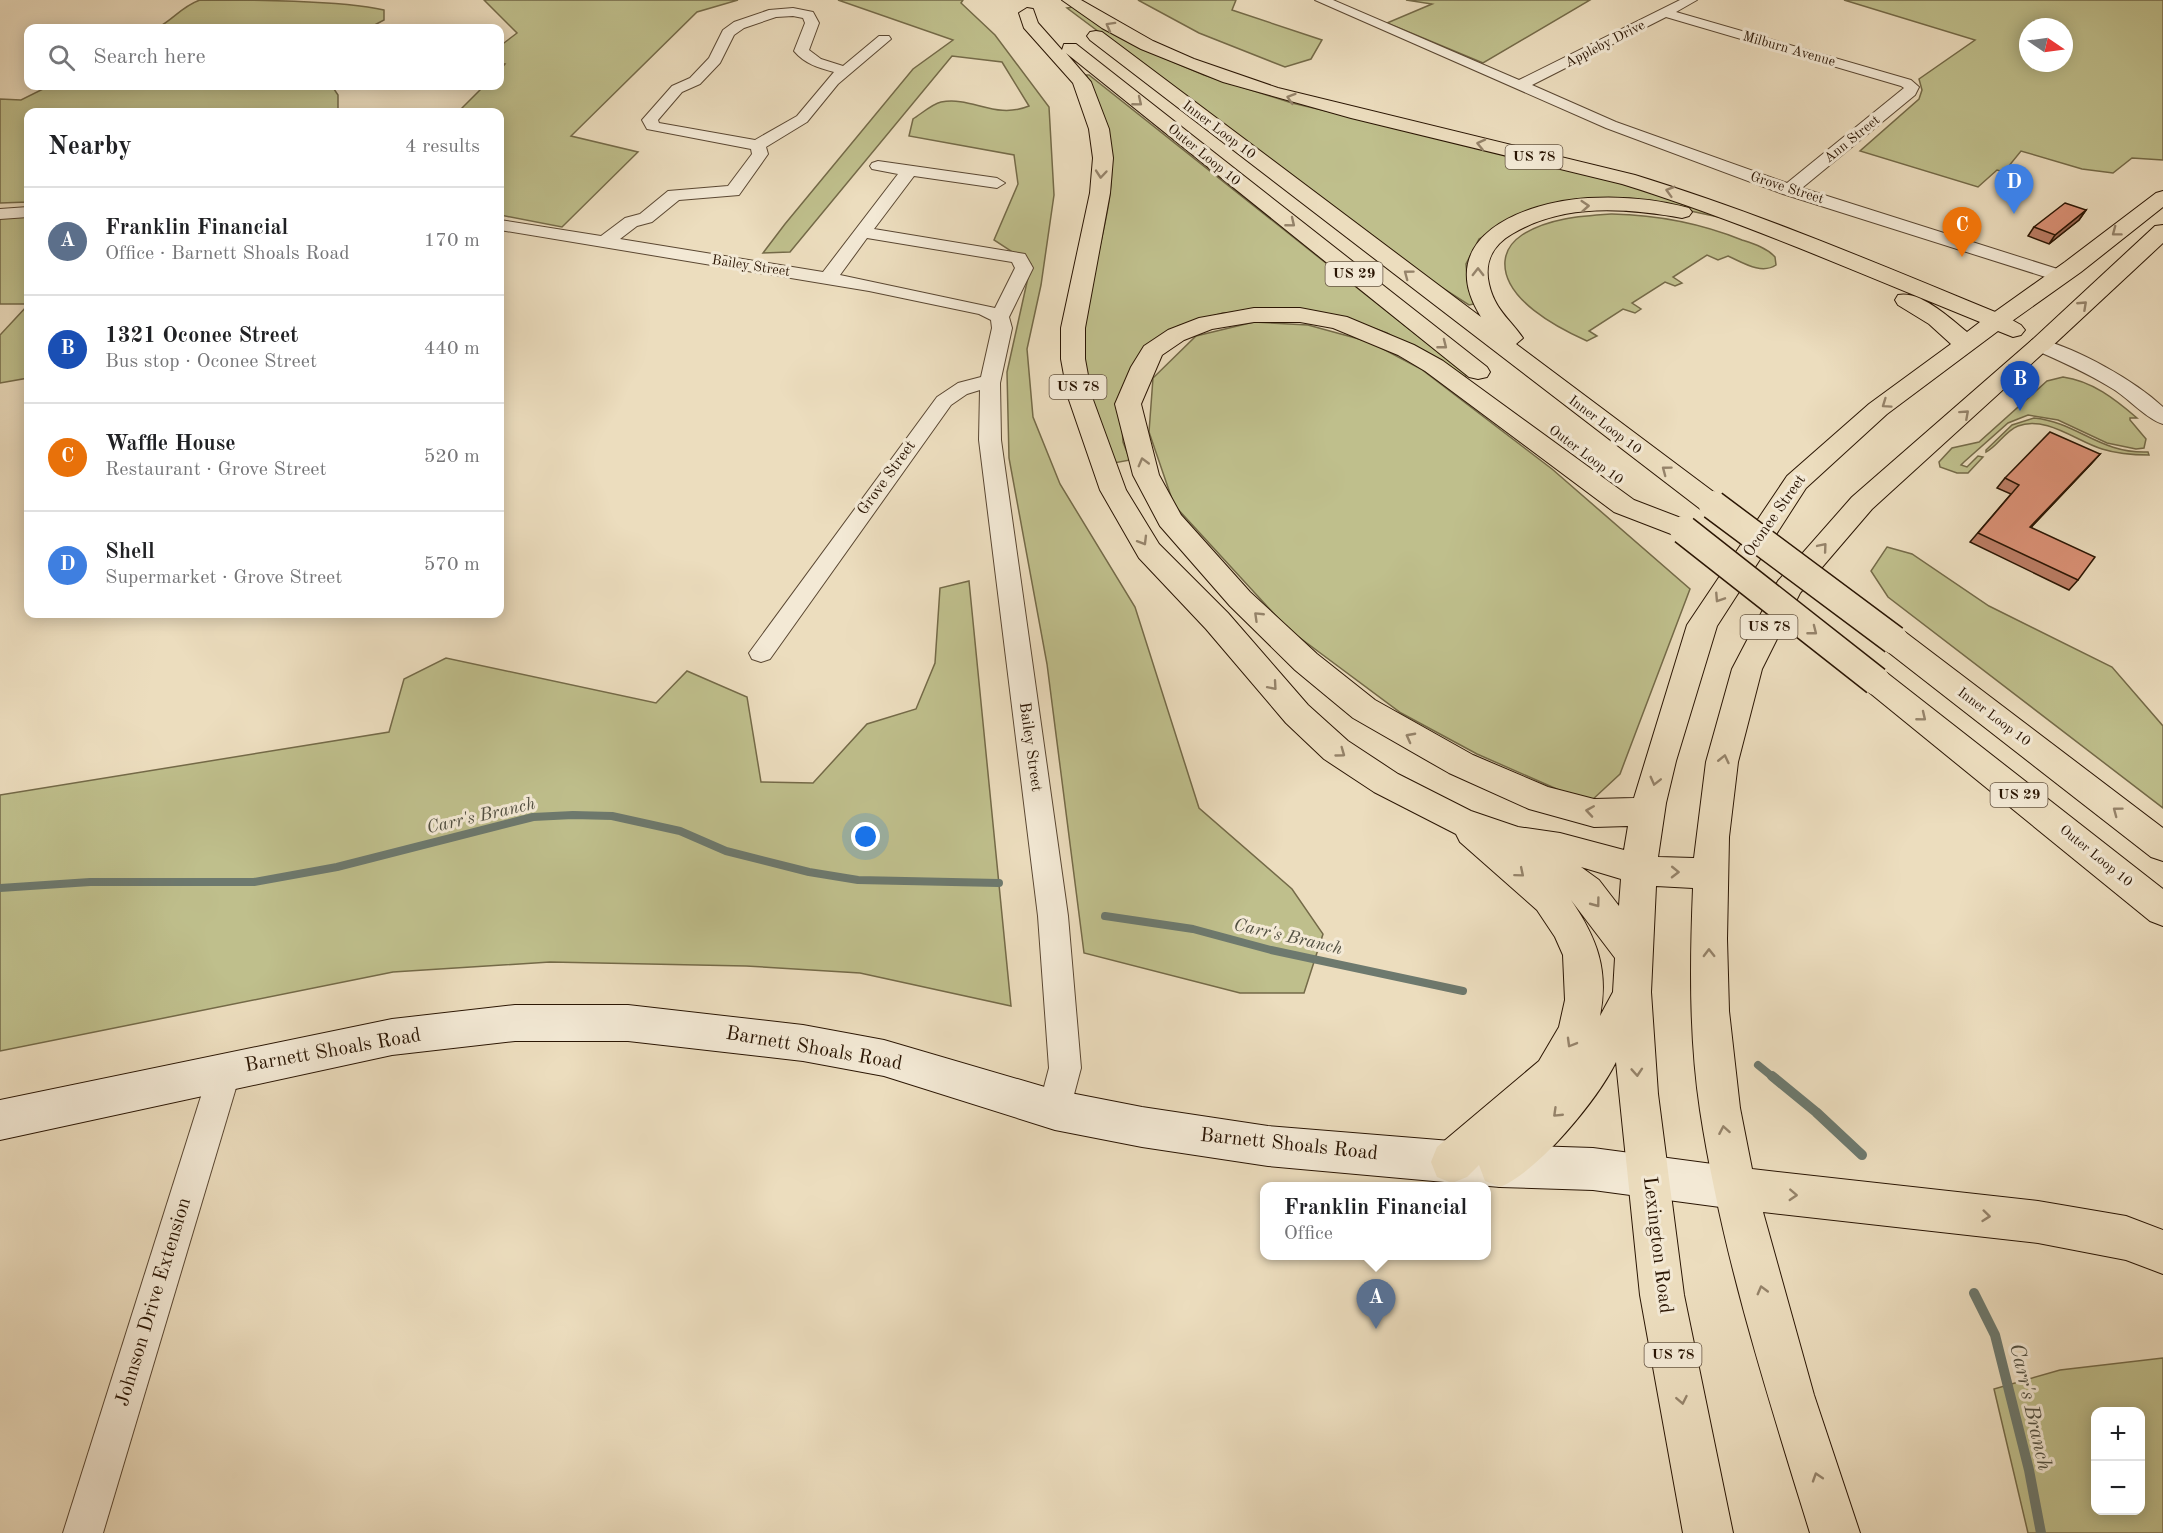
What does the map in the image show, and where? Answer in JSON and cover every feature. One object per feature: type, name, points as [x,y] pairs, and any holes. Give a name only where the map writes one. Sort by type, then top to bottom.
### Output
[{"type":"main road","name":"Inner Loop 10","points":[[1049,0],[1571,399],[1894,640],[2163,847]]},
{"type":"main road","name":"US 78","points":[[1070,0],[1137,40],[1231,80],[1299,101],[1628,179],[1680,194],[1816,245],[1983,332]]},
{"type":"main road","name":"US 78","points":[[1018,7],[1030,24],[1083,82],[1099,129],[1103,158],[1100,193],[1073,328],[1073,359],[1080,397],[1113,490],[1149,551],[1217,621],[1297,714],[1336,750],[1386,783],[1460,821],[1518,841],[1587,891],[1633,973]]},
{"type":"main road","name":"Outer Loop 10","points":[[1018,7],[2163,909]]},
{"type":"main road","name":"Oconee Street","points":[[1633,973],[1639,868],[1648,811],[1659,761],[1702,626],[1784,500],[1802,476],[1878,409],[2061,276],[2163,197]]},
{"type":"main road","points":[[1571,399],[1550,370],[1506,334],[1483,303],[1476,274],[1479,254],[1492,238],[1509,226],[1532,215],[1559,208],[1618,205],[1677,211],[1705,218],[1832,264],[1892,290],[1937,319],[2040,345],[2163,231]]},
{"type":"main road","points":[[1648,811],[1594,813],[1541,799],[1461,764],[1364,709],[1306,662],[1240,599],[1170,520],[1146,475],[1128,404],[1152,351],[1176,335],[1207,323],[1254,315],[1300,315],[1339,322],[1406,350],[1434,366],[1624,506],[1684,530]]},
{"type":"main road","name":"US 78","points":[[1835,1533],[1791,1395],[1735,1188],[1720,1108],[1710,1011],[1709,939],[1712,837],[1722,762],[1747,669],[1788,588],[1862,503],[2040,345]]},
{"type":"main road","points":[[1452,1162],[1553,1074],[1577,1032],[1584,1000],[1582,955],[1569,927],[1550,899],[1460,821]]},
{"type":"main road","points":[[1518,841],[1560,847],[1661,872],[1711,873]]},
{"type":"main road","points":[[1500,1166],[1563,1107],[1600,1054],[1633,973]]},
{"type":"main road","name":"Lexington Road","points":[[1633,973],[1638,1094],[1662,1295],[1708,1533]]},
{"type":"main road","name":"Barnett Shoals Road","points":[[0,1120],[225,1071],[414,1035],[515,1023],[628,1023],[802,1043],[884,1058],[1055,1110],[1142,1127],[1268,1146],[1500,1166],[1593,1169],[1735,1188]]},
{"type":"main road","points":[[1735,1188],[2038,1222],[2126,1238],[2163,1252]]},
{"type":"street","name":"Grove Street","points":[[1322,0],[1611,125],[1789,190],[2061,276]]},
{"type":"street","name":"Appleby Drive","points":[[1519,86],[1690,0]]},
{"type":"street","points":[[845,71],[816,62],[801,51],[812,23],[808,15],[793,12],[774,13],[753,19],[728,33],[715,60],[695,81],[678,89],[650,120],[653,126],[742,144],[758,145],[802,119],[833,81],[884,39]]},
{"type":"street","name":"Milburn Avenue","points":[[1665,13],[1874,73],[1912,87]]},
{"type":"street","name":"Ann Street","points":[[1789,190],[1910,92],[1912,87]]},
{"type":"street","points":[[605,242],[631,222],[646,218],[675,195],[733,190],[760,154],[758,145]]},
{"type":"street","points":[[878,166],[997,183]]},
{"type":"street","points":[[828,278],[909,171]]},
{"type":"street","points":[[0,214],[24,212]]},
{"type":"street","points":[[627,245],[645,224],[646,218]]},
{"type":"street","name":"Bailey Street","points":[[504,226],[828,278],[986,310],[1000,317]]},
{"type":"street","points":[[863,232],[1019,258],[1024,268],[1000,317],[1002,328],[990,383]]},
{"type":"street","points":[[2040,345],[2118,384],[2141,399],[2163,418]]},
{"type":"street","name":"Grove Street","points":[[761,653],[944,401],[964,386],[973,383],[990,383]]},
{"type":"street","name":"Bailey Street","points":[[990,383],[990,440],[1001,536],[1053,916],[1065,1068],[1055,1110]]},
{"type":"street","name":"Johnson Drive Extension","points":[[83,1533],[225,1071]]},
{"type":"green space","points":[[200,0],[344,4],[384,10],[384,20],[376,24],[163,24]]},
{"type":"green space","points":[[484,0],[738,0],[697,12],[571,136],[638,152],[562,227],[504,216],[504,108],[462,108],[480,90],[504,90],[504,43],[517,33]]},
{"type":"green space","points":[[838,0],[963,0],[961,3],[995,35],[1049,107],[1054,195],[1041,285],[1027,349],[1033,417],[1060,484],[1135,607],[1199,808],[1292,889],[1323,934],[1304,993],[1240,993],[1084,953],[1047,664],[1009,458],[1007,372],[1031,264],[994,240],[1018,184],[1014,155],[909,136],[913,119],[941,102],[963,102],[1005,110],[1017,110],[1029,106],[1002,62],[952,56],[790,252],[763,253],[913,69],[953,40]]},
{"type":"green space","points":[[1138,0],[1236,0],[1232,10],[1322,40],[1311,59],[1285,67],[1199,33]]},
{"type":"green space","points":[[1406,0],[1590,0],[1483,63],[1387,23],[1432,4]]},
{"type":"green space","points":[[1844,0],[2163,0],[2163,160],[2132,158],[2113,173],[2082,169],[2021,151],[2004,172],[1997,170],[1978,187],[1860,151],[1919,99],[1922,90],[1919,79],[1975,40]]},
{"type":"green space","points":[[1073,7],[1143,49],[1204,75],[1292,103],[1554,164],[1722,213],[1718,217],[1658,204],[1520,215],[1479,239],[1466,264],[1468,287],[1474,304],[1469,305],[1430,280],[1067,8]]},
{"type":"green space","points":[[1086,75],[1089,75],[1467,375],[1462,379],[1387,333],[1345,318],[1296,309],[1223,313],[1178,326],[1121,411],[1123,442],[1130,460],[1114,463],[1091,402],[1082,355],[1083,326],[1106,219],[1112,166],[1107,129]]},
{"type":"green space","points":[[41,90],[335,90],[338,95],[338,108],[24,108],[24,202],[0,203],[0,99],[21,100]]},
{"type":"green space","points":[[1612,214],[1662,218],[1710,229],[1764,249],[1775,257],[1776,265],[1764,269],[1728,256],[1718,260],[1707,255],[1673,277],[1682,283],[1675,286],[1665,282],[1632,303],[1641,309],[1635,313],[1623,309],[1589,331],[1597,336],[1587,341],[1548,320],[1522,300],[1512,288],[1506,275],[1505,261],[1511,246],[1519,237],[1532,229],[1554,221]]},
{"type":"green space","points":[[24,215],[24,304],[0,304],[0,217]]},
{"type":"green space","points":[[24,309],[24,379],[0,383],[0,335]]},
{"type":"green space","points":[[1254,322],[1308,325],[1370,342],[1421,369],[1552,469],[1690,589],[1620,774],[1591,801],[1559,790],[1477,754],[1401,713],[1288,629],[1174,505],[1149,432],[1153,378],[1196,336]]},
{"type":"green space","points":[[2063,377],[2084,382],[2112,398],[2137,418],[2130,418],[2130,420],[2146,439],[2144,448],[2136,449],[2107,443],[2058,420],[2028,415],[2008,423],[1964,462],[1961,465],[1967,467],[1978,456],[1983,457],[1968,473],[1957,473],[1940,467],[1939,462],[1952,448],[1979,442],[2047,381]]},
{"type":"green space","points":[[2034,418],[2063,425],[2116,448],[2148,452],[2149,455],[2108,451],[2039,424],[2013,428],[1986,452],[2012,425]]},
{"type":"green space","points":[[1887,547],[1912,554],[1989,606],[2112,667],[2163,726],[2163,808],[1888,597],[1871,571]]},
{"type":"green space","points":[[969,581],[1011,1006],[860,973],[746,966],[550,962],[393,972],[0,1051],[0,795],[389,732],[404,679],[446,658],[656,703],[687,671],[747,697],[761,782],[813,783],[867,724],[916,709],[935,663],[940,588]]},
{"type":"green space","points":[[2163,1358],[2163,1533],[2028,1533],[1994,1389],[2060,1370]]},
{"type":"building","points":[[2065,203],[2086,210],[2055,235],[2034,227]]},
{"type":"building","points":[[2050,432],[2100,454],[2030,527],[2095,557],[2078,580],[1978,533],[2019,485],[2005,478]]},
{"type":"waterway","name":"Carr's Branch","points":[[0,888],[90,882],[254,882],[337,867],[533,817],[573,815],[612,816],[680,831],[726,851],[809,872],[858,880],[999,883]]},
{"type":"waterway","name":"Carr's Branch","points":[[1105,916],[1193,929],[1271,950],[1463,991]]},
{"type":"waterway","name":"Carr's Branch","points":[[1758,1065],[1774,1078]]},
{"type":"waterway","name":"Carr's Branch","points":[[1772,1076],[1816,1112],[1862,1155]]},
{"type":"waterway","name":"Carr's Branch","points":[[1974,1293],[1995,1335],[2029,1470],[2041,1533]]},
{"type":"place","name":"Shell","points":[[2014,214]]},
{"type":"place","name":"Waffle House","points":[[1962,257]]},
{"type":"place","name":"1321 Oconee Street","points":[[2020,411]]},
{"type":"place","name":"Franklin Financial","points":[[1376,1329]]}]
